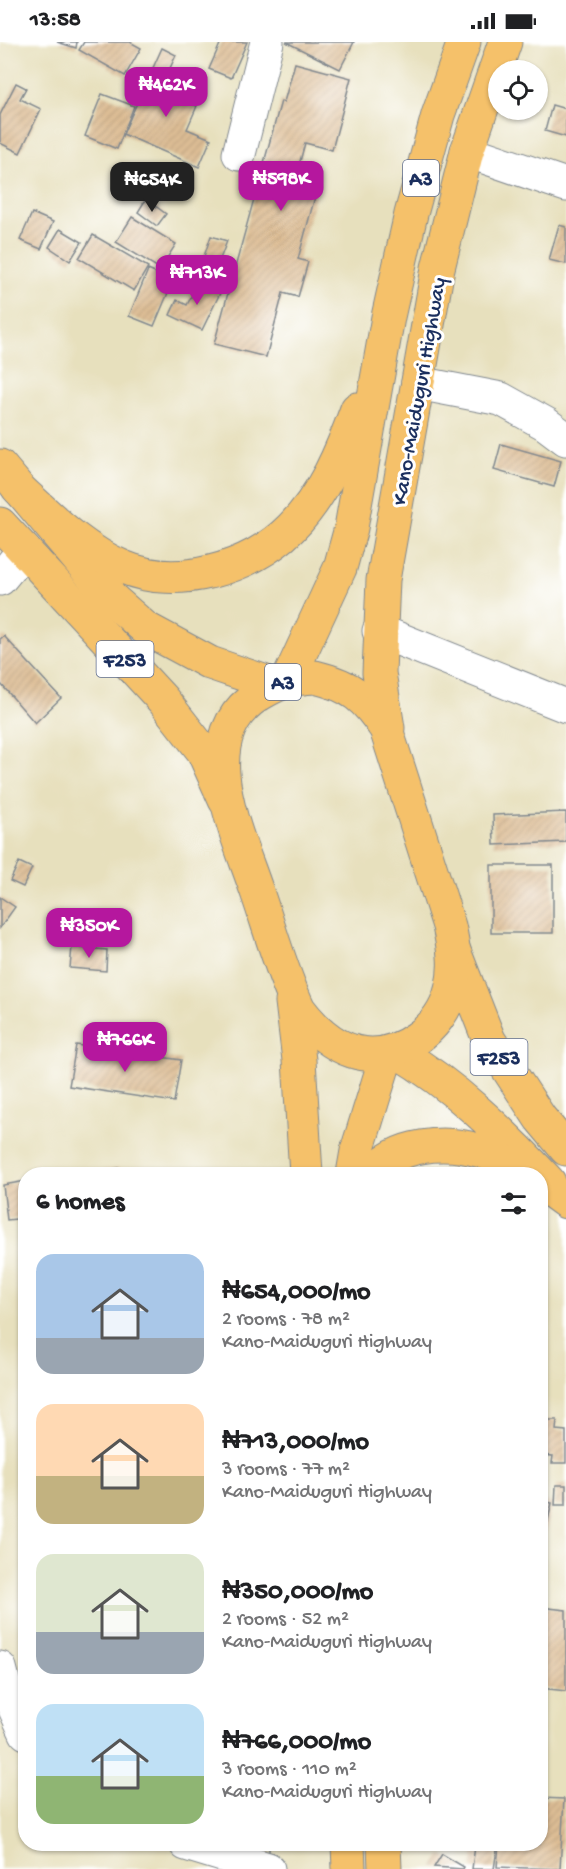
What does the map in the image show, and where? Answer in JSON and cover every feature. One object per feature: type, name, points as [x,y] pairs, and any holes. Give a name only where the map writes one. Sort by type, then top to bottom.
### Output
[{"type":"main road","name":"Kano-Maiduguri Highway","points":[[282,682],[340,568],[348,538],[388,317],[411,214],[438,115],[464,42]]},
{"type":"main road","name":"Kano-Maiduguri Highway","points":[[392,747],[381,694],[379,631],[383,580],[438,268],[467,151],[505,42]]},
{"type":"main road","name":"A3","points":[[9,477],[59,526],[93,551],[122,567],[147,576],[178,578],[212,572],[240,562],[291,529],[330,475],[348,436],[388,317]]},
{"type":"main road","name":"F253","points":[[9,477],[112,599],[145,628],[210,663],[282,682]]},
{"type":"main road","name":"F253","points":[[0,524],[163,700],[203,751],[229,808]]},
{"type":"main road","name":"A3","points":[[315,677],[342,683],[374,710],[386,729],[392,747],[449,926],[454,951],[451,992],[441,1015],[427,1032],[391,1052],[371,1056],[330,1041],[313,1027],[299,1009],[290,991],[229,808],[222,752],[225,736],[233,718],[247,702],[282,682],[315,677]]},
{"type":"main road","name":"F253","points":[[454,951],[489,1040],[540,1118],[566,1149]]},
{"type":"main road","name":"A3","points":[[290,991],[299,1060],[306,1167]]},
{"type":"main road","name":"F253","points":[[391,1052],[426,1068],[477,1109],[533,1167]]},
{"type":"main road","points":[[354,1167],[391,1052]]},
{"type":"main road","points":[[380,1167],[391,1157],[412,1149],[434,1146],[481,1151],[514,1167]]},
{"type":"main road","name":"F253","points":[[548,1183],[566,1202]]},
{"type":"main road","points":[[548,1189],[566,1202]]},
{"type":"main road","points":[[348,1851],[349,1869]]},
{"type":"main road","points":[[384,1851],[385,1869]]},
{"type":"street","points":[[239,154],[267,42]]},
{"type":"street","points":[[467,151],[566,184]]},
{"type":"street","points":[[418,382],[501,399],[546,424],[566,439]]},
{"type":"street","points":[[0,579],[24,550]]},
{"type":"street","points":[[379,631],[566,706]]},
{"type":"street","points":[[0,1668],[4,1687],[18,1716]]},
{"type":"street","points":[[209,1851],[268,1869]]},
{"type":"building","points":[[57,42],[77,42],[76,48]]},
{"type":"building","points":[[84,42],[130,42],[141,48],[125,76],[79,50]]},
{"type":"building","points":[[221,42],[247,42],[231,78],[209,69]]},
{"type":"building","points":[[286,42],[354,42],[340,69]]},
{"type":"building","points":[[162,48],[176,55],[160,90],[197,106],[187,129],[211,139],[199,167],[123,134]]},
{"type":"building","points":[[295,63],[351,78],[332,150],[305,143],[296,176],[319,182],[298,259],[308,262],[298,297],[283,293],[266,357],[214,344],[281,101],[284,102]]},
{"type":"building","points":[[16,83],[26,88],[20,99],[41,109],[20,153],[0,143],[0,115]]},
{"type":"building","points":[[102,94],[134,106],[117,149],[85,136]]},
{"type":"building","points":[[552,105],[566,109],[566,137],[545,131]]},
{"type":"building","points":[[146,199],[166,214],[157,226],[138,212]]},
{"type":"building","points":[[32,213],[53,222],[41,249],[20,240]]},
{"type":"building","points":[[132,217],[176,244],[160,269],[116,242]]},
{"type":"building","points":[[559,225],[566,227],[566,264],[549,260]]},
{"type":"building","points":[[60,229],[82,242],[70,261],[49,247]]},
{"type":"building","points":[[93,235],[148,267],[134,291],[79,258]]},
{"type":"building","points":[[211,236],[227,241],[217,267],[202,262]]},
{"type":"building","points":[[148,270],[173,281],[154,326],[129,316]]},
{"type":"building","points":[[199,281],[221,291],[202,330],[170,315],[177,300],[187,305]]},
{"type":"building","points":[[501,444],[561,461],[554,487],[494,470]]},
{"type":"building","points":[[4,636],[61,698],[35,723],[0,683],[0,639]]},
{"type":"building","points":[[566,812],[566,842],[494,845],[493,815]]},
{"type":"building","points":[[19,862],[32,868],[23,887],[10,881]]},
{"type":"building","points":[[491,865],[553,865],[553,933],[491,933]]},
{"type":"building","points":[[0,897],[15,907],[0,928]]},
{"type":"building","points":[[72,947],[107,950],[106,971],[70,968]]},
{"type":"building","points":[[76,1045],[181,1060],[174,1102],[69,1086]]},
{"type":"building","points":[[18,1182],[18,1219],[7,1220],[3,1185]]},
{"type":"building","points":[[548,1420],[557,1420],[556,1430],[566,1431],[566,1463],[552,1463],[553,1456],[548,1456]]},
{"type":"building","points":[[556,1485],[566,1485],[566,1505],[555,1505]]},
{"type":"building","points":[[548,1502],[552,1503],[548,1520]]},
{"type":"building","points":[[548,1608],[566,1610],[566,1691],[548,1689]]},
{"type":"building","points":[[548,1798],[564,1799],[560,1869],[497,1867],[498,1851],[548,1851]]},
{"type":"building","points":[[251,1851],[269,1851],[269,1857]]},
{"type":"building","points":[[474,1851],[497,1851],[494,1869],[472,1869]]},
{"type":"building","points":[[442,1854],[464,1867],[463,1869],[434,1867]]}]
